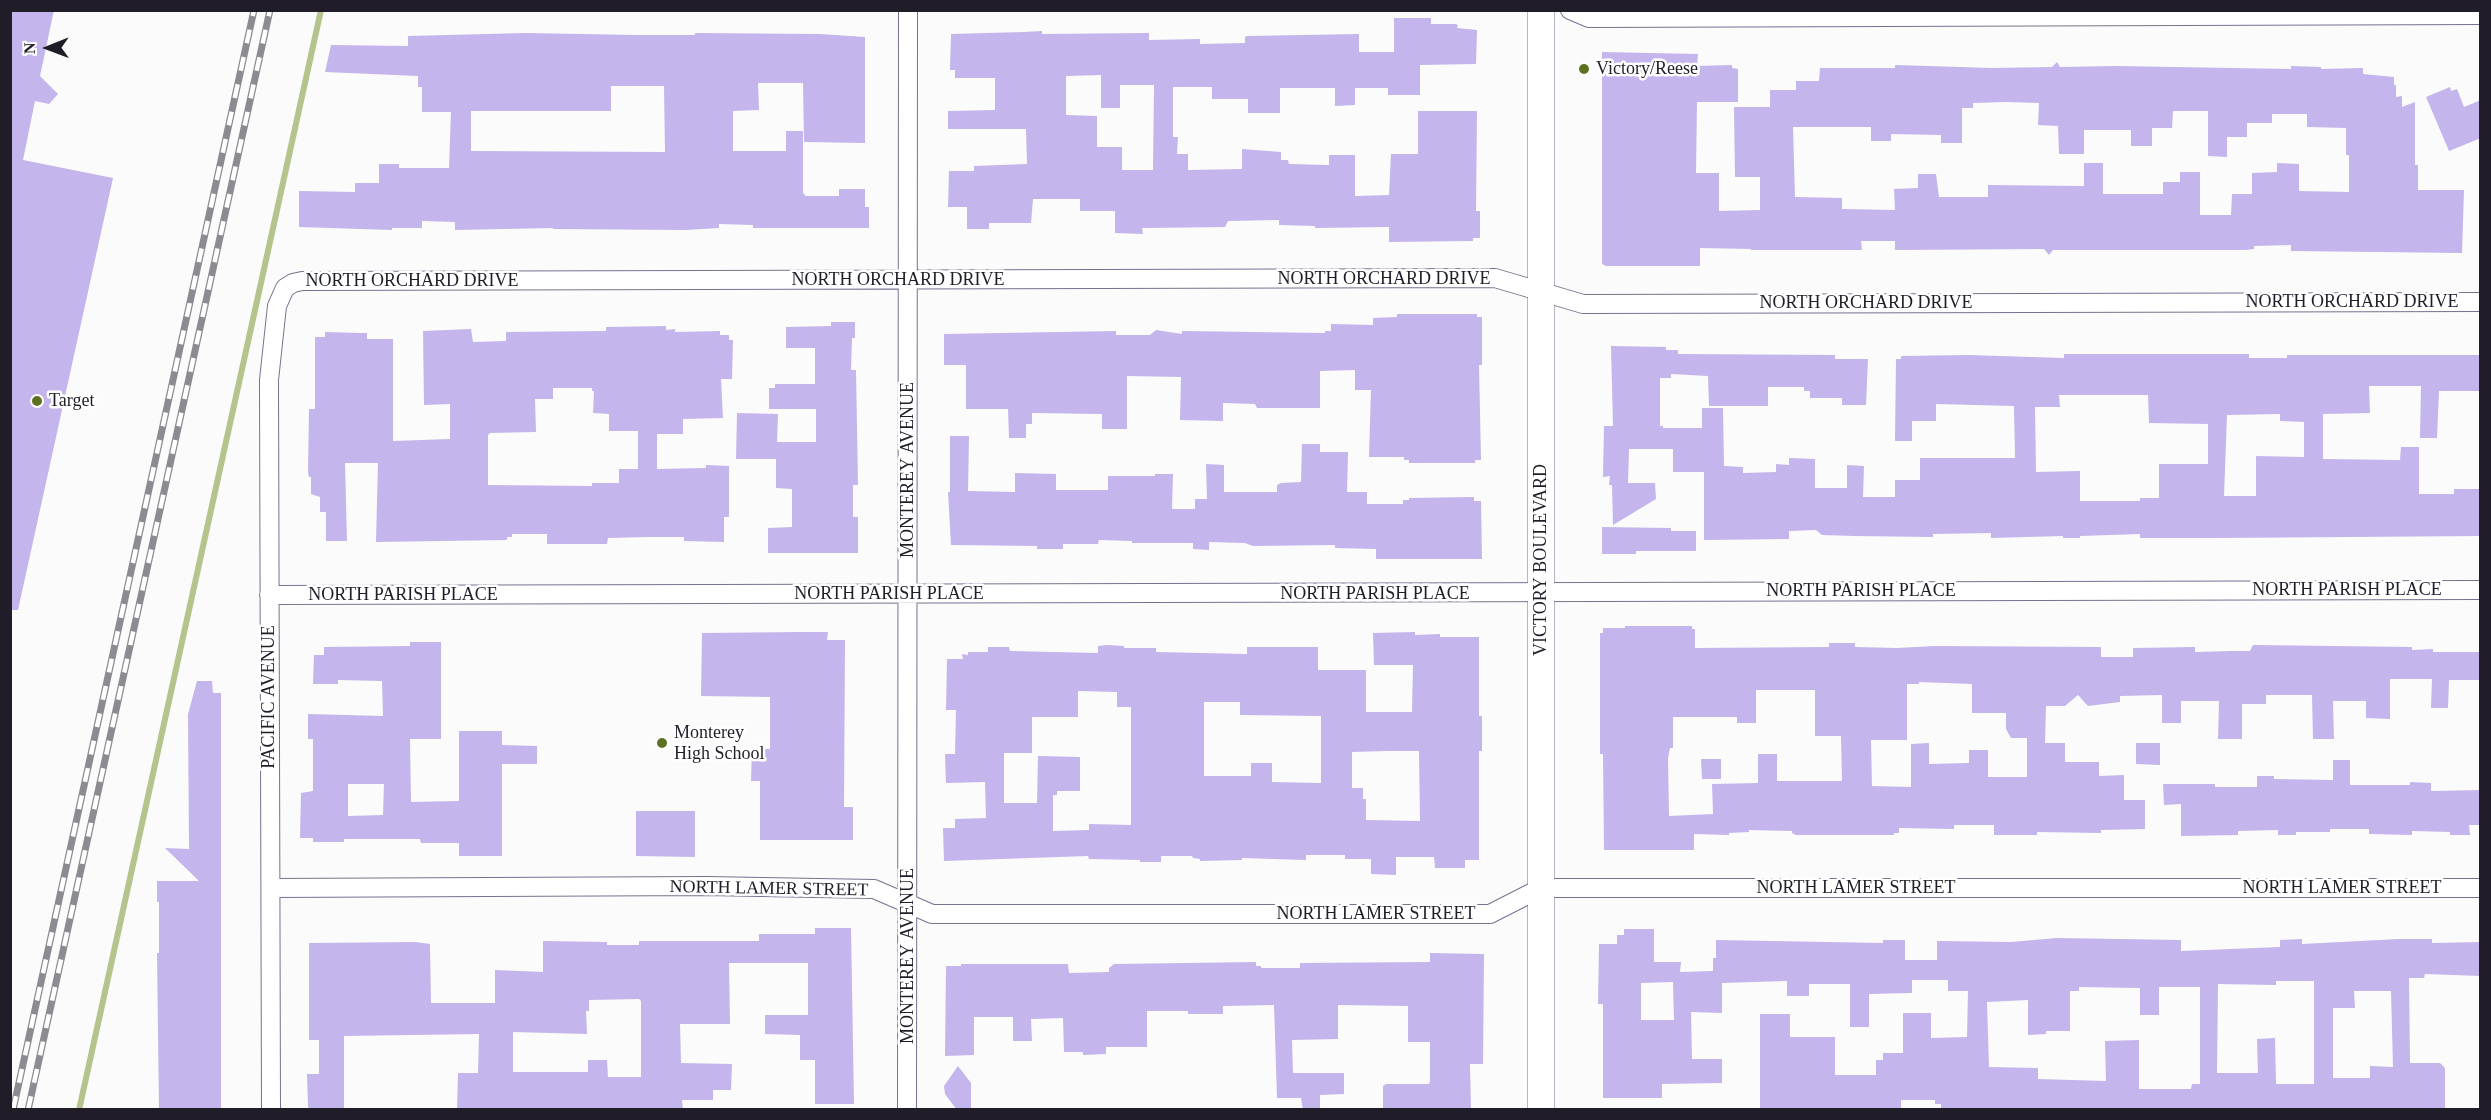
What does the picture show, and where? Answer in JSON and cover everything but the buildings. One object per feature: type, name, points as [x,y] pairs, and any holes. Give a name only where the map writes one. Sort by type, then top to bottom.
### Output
[{"type":"main road","name":"VICTORY BOULEVARD","points":[[1540,10],[1542,1110]]},
{"type":"street","name":"MONTEREY AVENUE","points":[[908,1110],[909,10]]},
{"type":"street","points":[[1570,10],[1589,18],[2481,15]]},
{"type":"street","name":"NORTH ORCHARD DRIVE","points":[[285,288],[302,281],[1495,278],[1583,304],[2481,302]]},
{"type":"street","name":"PACIFIC AVENUE","points":[[271,1110],[269,380],[277,306],[285,288]]},
{"type":"street","name":"NORTH PARISH PLACE","points":[[269,595],[2481,590]]},
{"type":"street","name":"NORTH LAMER STREET","points":[[271,888],[706,886],[874,889],[932,914],[1490,914],[1541,888],[2481,888]]},
{"type":"waterway","points":[[79,1110],[321,10]]},
{"type":"railway","points":[[13,1110],[254,10]]},
{"type":"railway","points":[[28,1110],[270,10]]},
{"type":"place","name":"Victory/Reese","points":[[1584,69]]},
{"type":"place","name":"Target","points":[[37,401]]},
{"type":"place","name":"Monterey High School","points":[[662,743]]}]
